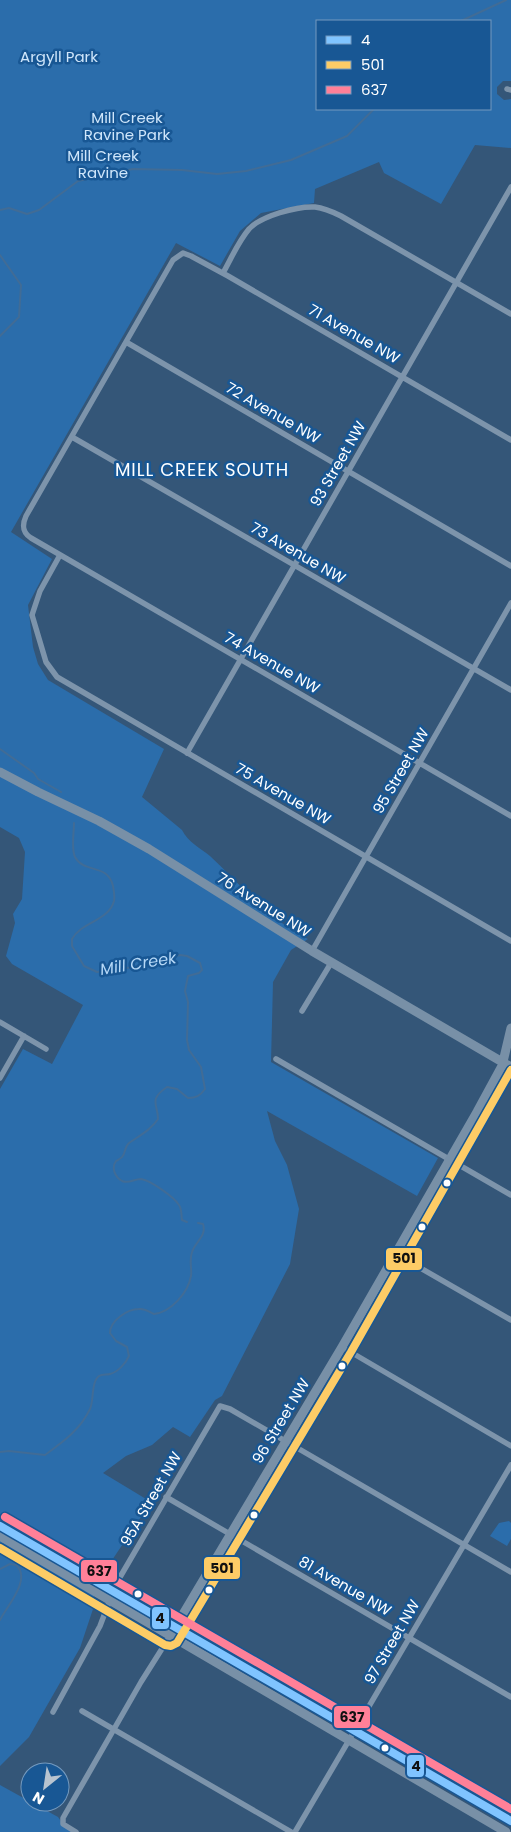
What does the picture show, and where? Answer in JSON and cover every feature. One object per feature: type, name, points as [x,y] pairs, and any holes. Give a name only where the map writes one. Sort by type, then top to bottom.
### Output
[{"type":"street","name":"93 Street NW","points":[[187,753],[456,283],[509,194],[511,187]]},
{"type":"street","points":[[223,273],[248,230],[270,216],[310,207],[330,211],[511,314]]},
{"type":"street","name":"71 Avenue NW","points":[[126,342],[173,260],[183,253],[188,254],[511,440]]},
{"type":"street","points":[[72,437],[126,342]]},
{"type":"street","name":"72 Avenue NW","points":[[126,342],[511,566]]},
{"type":"street","name":"74 Avenue NW","points":[[72,437],[23,522],[28,536],[511,816]]},
{"type":"street","name":"73 Avenue NW","points":[[72,437],[511,690]]},
{"type":"street","name":"75 Avenue NW","points":[[60,555],[40,590],[32,612],[47,664],[54,674],[65,683],[511,941]]},
{"type":"street","name":"95 Street NW","points":[[312,952],[511,604]]},
{"type":"street","name":"76 Avenue NW","points":[[0,772],[149,849],[312,952],[507,1064]]},
{"type":"street","points":[[302,1011],[331,963]]},
{"type":"street","points":[[0,1022],[46,1049]]},
{"type":"street","name":"96 Street NW","points":[[76,1832],[62,1822],[84,1781],[342,1347],[507,1064],[511,1028]]},
{"type":"street","points":[[0,1078],[24,1036]]},
{"type":"street","points":[[276,1059],[511,1195]]},
{"type":"street","points":[[396,1254],[511,1320]]},
{"type":"street","points":[[342,1347],[511,1446]]},
{"type":"street","name":"95A Street NW","points":[[52,1712],[86,1654],[116,1584],[220,1406],[230,1409],[286,1440]]},
{"type":"street","points":[[286,1440],[511,1572]]},
{"type":"street","name":"97 Street NW","points":[[295,1832],[511,1465]]},
{"type":"street","name":"81 Avenue NW","points":[[166,1497],[511,1697]]},
{"type":"street","points":[[0,1526],[81,1578],[110,1601],[506,1832]]},
{"type":"street","points":[[0,1536],[81,1578],[114,1592],[176,1626],[511,1822]]},
{"type":"street","points":[[82,1711],[290,1832]]},
{"type":"green space","name":"Mill Creek Ravine Park","points":[[0,0],[511,0],[511,81],[503,81],[497,87],[497,94],[504,100],[511,99],[511,148],[475,145],[441,204],[384,173],[379,162],[315,189],[314,203],[261,213],[240,231],[220,266],[176,243],[11,532],[52,559],[28,605],[33,647],[38,664],[48,680],[164,749],[142,797],[182,830],[191,841],[210,856],[268,912],[308,939],[291,950],[273,982],[271,1062],[438,1158],[417,1196],[267,1111],[275,1141],[287,1165],[299,1209],[290,1264],[222,1396],[215,1400],[190,1437],[173,1427],[152,1445],[126,1456],[103,1473],[151,1502],[94,1587],[94,1606],[80,1648],[29,1737],[0,1766],[0,1089],[23,1049],[52,1064],[83,1005],[12,964],[6,956],[15,923],[13,914],[22,899],[25,852],[19,838],[0,827]]},
{"type":"green space","points":[[509,1521],[511,1523],[511,1539],[507,1546],[490,1536],[499,1523]]},
{"type":"green space","points":[[0,1785],[20,1796],[20,1812],[49,1812],[58,1817],[63,1824],[77,1832],[0,1832]]},
{"type":"waterway","points":[[463,20],[506,0]]},
{"type":"waterway","points":[[0,210],[9,208],[27,214],[39,210],[78,181],[133,169],[182,170],[217,174],[246,171],[291,160],[347,136],[373,110]]},
{"type":"waterway","points":[[0,255],[21,285],[19,317],[0,336]]},
{"type":"waterway","name":"Mill Creek","points":[[0,749],[34,773],[38,779],[61,792]]},
{"type":"waterway","name":"Mill Creek","points":[[74,823],[73,845],[75,857],[84,865],[106,874],[113,886],[114,895],[114,901],[107,913],[76,933],[72,939],[72,946],[84,966],[97,972],[141,966],[180,955],[187,956],[200,963],[202,970],[199,973],[188,976],[185,991],[188,1002],[187,1040],[189,1050],[201,1067],[205,1089],[198,1096],[191,1098],[188,1098],[177,1089],[167,1087],[161,1091],[155,1102],[158,1119],[148,1130],[127,1145],[123,1155],[116,1161],[114,1167],[116,1175],[122,1181],[145,1180],[167,1194],[179,1205],[182,1220],[187,1222]]},
{"type":"waterway","name":"Mill Creek","points":[[0,1452],[9,1451],[45,1455],[76,1429],[90,1409],[96,1379],[100,1375],[116,1371],[129,1356],[127,1347],[116,1341],[110,1333],[116,1320],[125,1313],[134,1310],[143,1309],[154,1314],[167,1310],[178,1301],[186,1289],[191,1276],[193,1248],[202,1235],[204,1228],[203,1224],[198,1223]]},
{"type":"waterway","name":"Mill Creek","points":[[0,1569],[10,1564],[16,1565],[20,1571],[21,1578],[17,1592],[0,1620]]},
{"type":"transit line","name":"501","points":[[0,1548],[165,1645],[171,1646],[177,1643],[351,1352],[511,1070]]},
{"type":"transit line","name":"637","points":[[5,1517],[511,1809]]},
{"type":"transit line","name":"4","points":[[0,1526],[511,1821]]},
{"type":"district","name":"MILL CREEK SOUTH","points":[[202,470]]},
{"type":"park label","name":"Argyll Park","points":[[59,57]]},
{"type":"park label","name":"Mill Creek Ravine","points":[[103,164]]}]
